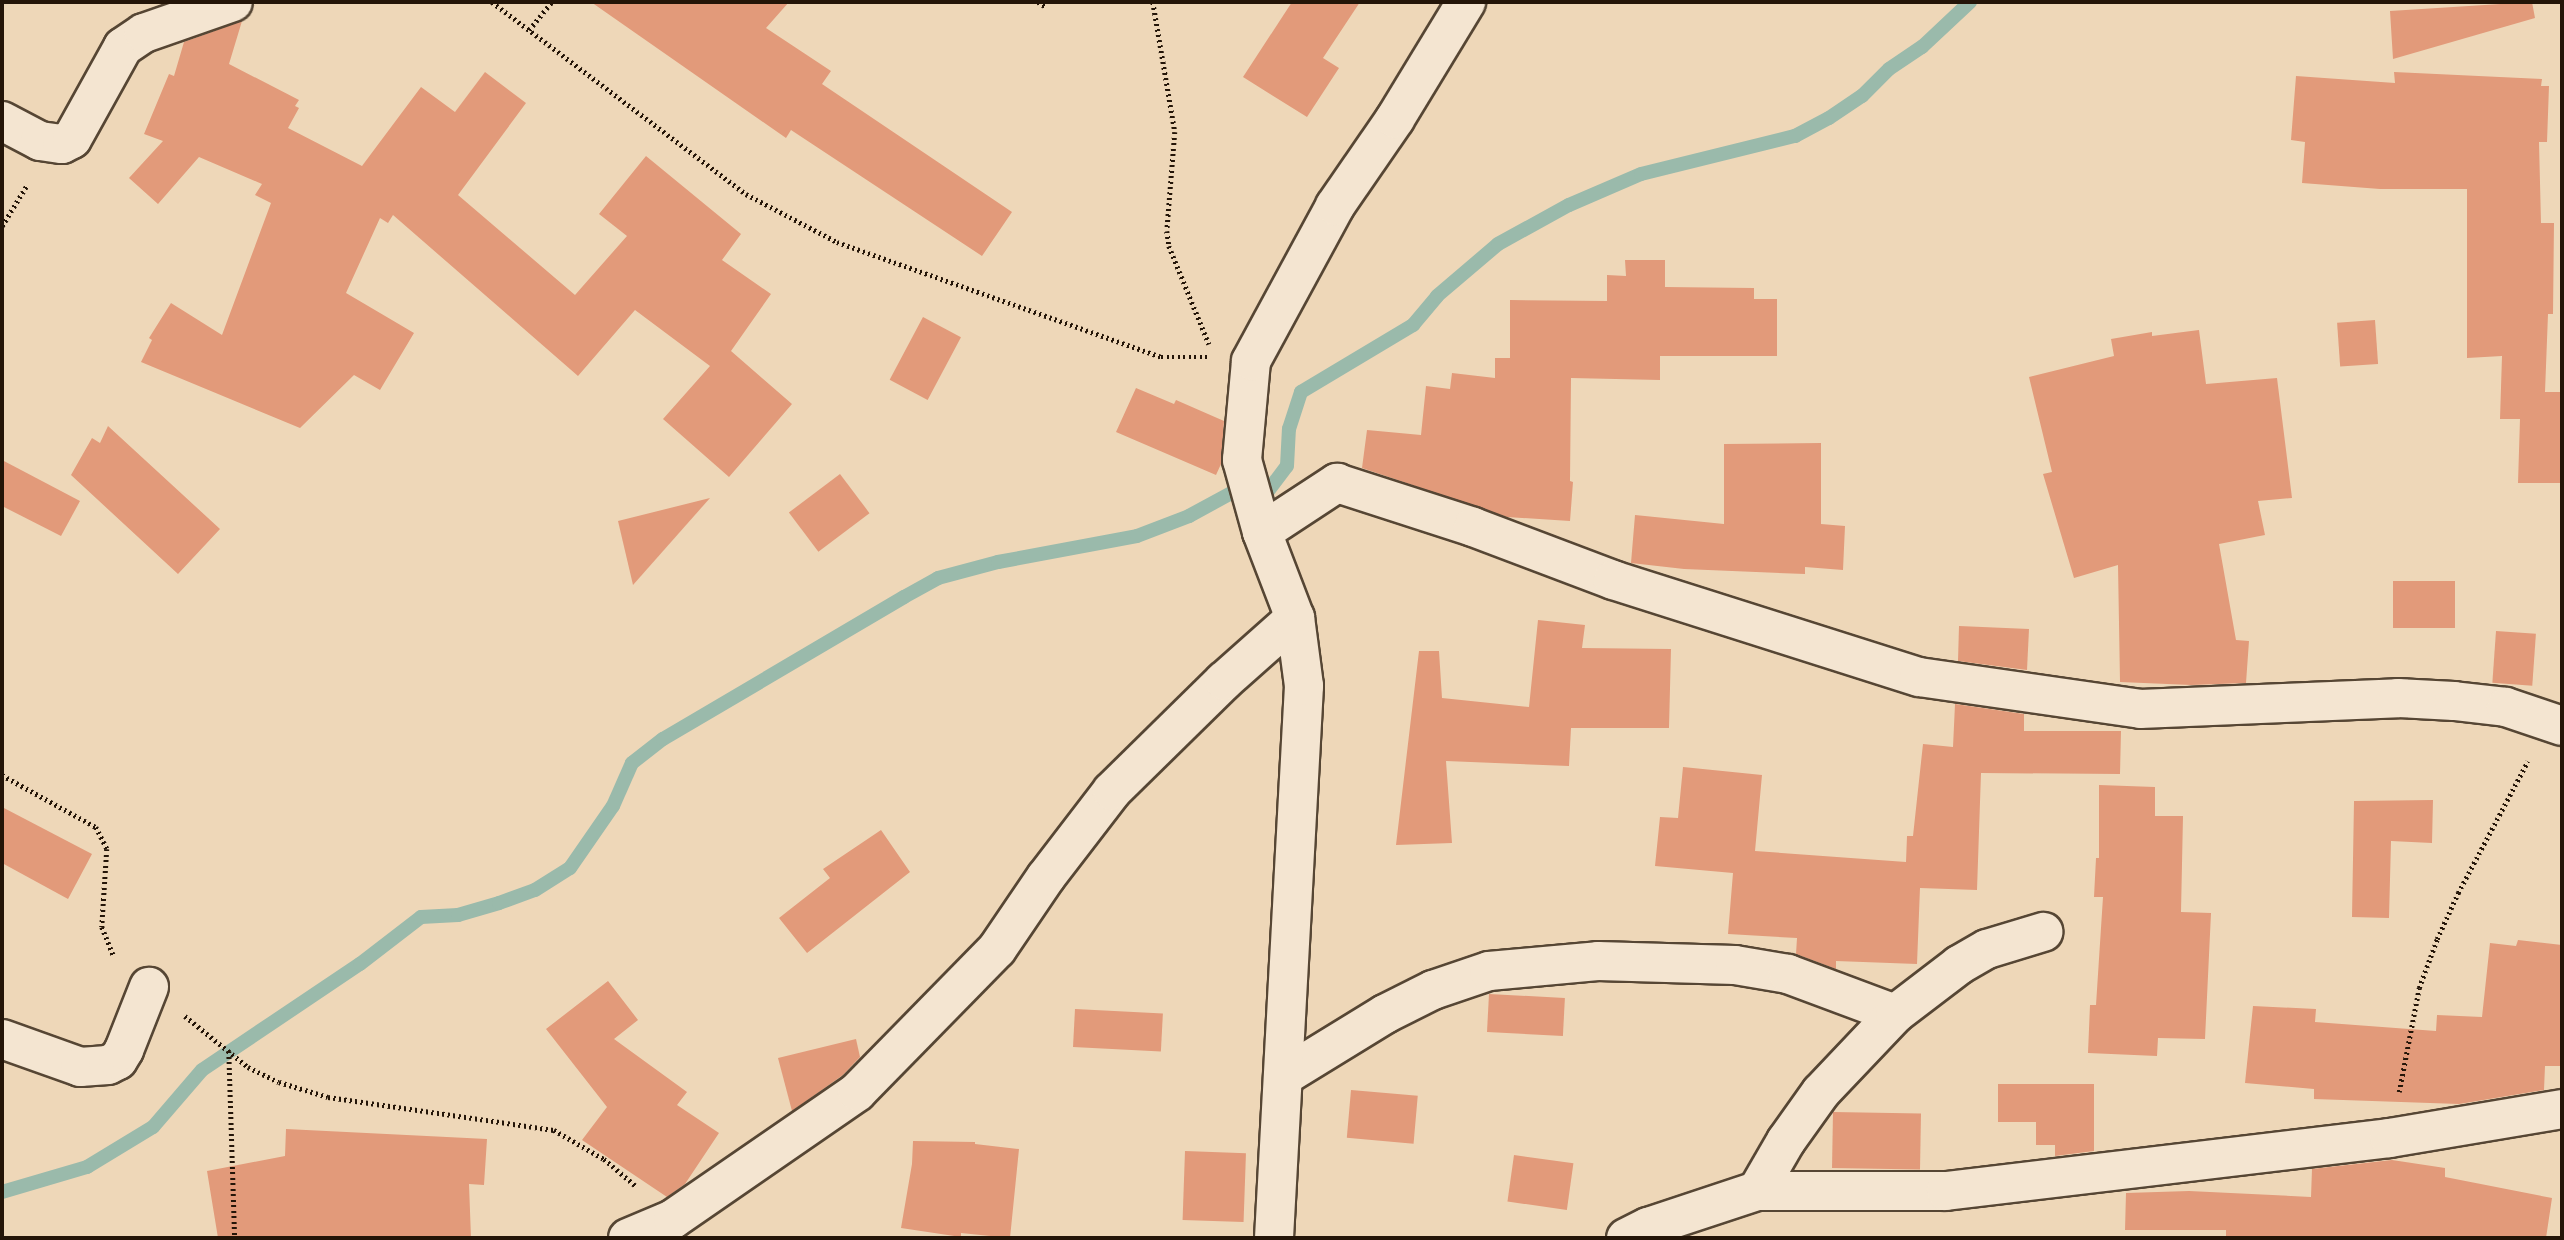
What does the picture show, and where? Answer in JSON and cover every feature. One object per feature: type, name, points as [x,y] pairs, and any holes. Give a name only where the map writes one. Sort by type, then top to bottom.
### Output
[{"type":"street","points":[[2,121],[40,141],[62,144],[72,139],[123,47],[144,33],[233,2]]},
{"type":"street","points":[[1274,1238],[1304,686],[1295,618],[1262,532],[1241,460],[1251,361],[1335,206],[1395,119],[1466,2]]},
{"type":"street","points":[[1262,532],[1337,483],[1472,527],[1613,580],[1919,677],[2116,708],[2165,709],[2398,698],[2506,707],[2556,723]]},
{"type":"street","points":[[628,1238],[673,1219],[857,1092],[997,949],[1046,877],[1112,791],[1224,681],[1295,618]]},
{"type":"street","points":[[1757,1191],[1786,1141],[1821,1092],[1895,1014],[1959,965],[1987,949],[2043,932]]},
{"type":"street","points":[[1284,1076],[1385,1014],[1433,990],[1489,971],[1598,961],[1735,965],[1788,974],[1895,1014]]},
{"type":"street","points":[[2,1039],[80,1067],[108,1065],[118,1060],[124,1050],[149,987]]},
{"type":"street","points":[[1626,1238],[1648,1227],[1757,1191],[1946,1191],[2389,1138],[2562,1109]]},
{"type":"path","points":[[492,2],[746,194],[837,242],[1161,357],[1214,357],[1169,246],[1167,231],[1175,132],[1153,2]]},
{"type":"path","points":[[529,30],[552,2]]},
{"type":"path","points":[[1038,2],[1046,6]]},
{"type":"path","points":[[2389,1138],[2419,988],[2437,939],[2458,893],[2556,723]]},
{"type":"path","points":[[2,775],[96,827],[107,849],[102,927],[110,952],[248,1067],[279,1082],[328,1097],[554,1130],[604,1159],[673,1219]]},
{"type":"path","points":[[229,1051],[235,1238]]},
{"type":"building","points":[[591,2],[789,2],[766,28],[831,71],[822,84],[1012,212],[982,256],[791,130],[786,138]]},
{"type":"building","points":[[1292,2],[1360,2],[1323,58],[1339,68],[1307,117],[1243,77]]},
{"type":"building","points":[[2532,2],[2535,18],[2393,59],[2390,11]]},
{"type":"building","points":[[242,21],[229,64],[299,100],[295,106],[299,108],[288,128],[362,166],[421,87],[455,112],[485,72],[526,103],[458,195],[575,295],[627,236],[599,214],[646,156],[741,234],[722,260],[771,294],[731,351],[792,404],[729,477],[663,419],[710,366],[635,310],[578,376],[393,215],[388,223],[380,218],[346,293],[414,333],[380,390],[354,375],[300,428],[141,362],[152,340],[149,338],[171,303],[222,335],[271,203],[255,195],[262,184],[199,157],[158,204],[129,178],[163,141],[144,134],[169,74],[174,76],[184,42]]},
{"type":"building","points":[[2394,72],[2542,79],[2541,86],[2549,86],[2547,142],[2539,142],[2541,223],[2554,223],[2553,314],[2548,314],[2545,392],[2562,392],[2562,483],[2518,483],[2520,419],[2500,419],[2502,356],[2467,358],[2467,189],[2380,189],[2302,183],[2305,142],[2291,140],[2296,76],[2395,83]]},
{"type":"building","points":[[1625,260],[1665,260],[1665,287],[1754,288],[1754,299],[1777,299],[1777,356],[1660,356],[1660,380],[1571,378],[1570,481],[1573,482],[1570,521],[1507,517],[1362,468],[1367,430],[1421,435],[1426,386],[1450,389],[1452,373],[1495,378],[1495,358],[1510,358],[1510,300],[1607,301],[1607,275],[1626,276]]},
{"type":"building","points":[[923,317],[961,337],[928,400],[890,380]]},
{"type":"building","points":[[2375,320],[2378,364],[2340,367],[2337,323]]},
{"type":"building","points":[[2199,330],[2206,384],[2277,378],[2292,498],[2258,501],[2265,535],[2219,544],[2236,640],[2249,641],[2246,683],[2191,685],[2120,682],[2118,565],[2074,578],[2043,474],[2052,472],[2029,377],[2114,356],[2111,339],[2152,332],[2152,336]]},
{"type":"building","points":[[1136,388],[1174,404],[1176,400],[1224,421],[1221,464],[1216,475],[1116,432]]},
{"type":"building","points":[[108,426],[220,529],[178,574],[71,475],[92,438],[100,443]]},
{"type":"building","points":[[1821,443],[1821,524],[1845,526],[1843,570],[1805,567],[1805,574],[1684,569],[1631,563],[1635,515],[1724,524],[1724,444]]},
{"type":"building","points":[[2,460],[80,501],[61,536],[2,506]]},
{"type":"building","points":[[840,474],[869,513],[818,552],[789,513]]},
{"type":"building","points":[[710,498],[633,585],[618,521]]},
{"type":"building","points":[[2393,581],[2455,581],[2455,628],[2393,628]]},
{"type":"building","points":[[1538,620],[1585,625],[1582,648],[1671,649],[1669,728],[1571,728],[1569,766],[1446,761],[1452,843],[1396,845],[1419,651],[1439,651],[1442,698],[1529,707]]},
{"type":"building","points":[[1959,626],[2029,629],[2027,670],[1958,661]]},
{"type":"building","points":[[2496,631],[2536,634],[2532,686],[2492,683]]},
{"type":"building","points":[[1955,704],[2024,714],[2024,731],[2121,731],[2120,774],[1981,773],[1977,890],[1920,888],[1917,964],[1836,961],[1836,969],[1796,954],[1797,938],[1728,934],[1733,873],[1655,866],[1660,817],[1678,818],[1683,767],[1762,775],[1755,851],[1906,862],[1907,836],[1913,836],[1923,744],[1953,747]]},
{"type":"building","points":[[2099,785],[2155,787],[2155,816],[2183,816],[2181,912],[2211,913],[2205,1039],[2158,1038],[2157,1056],[2088,1053],[2090,1005],[2096,1005],[2103,897],[2094,897],[2096,858],[2099,858]]},
{"type":"building","points":[[2433,800],[2432,843],[2391,841],[2389,918],[2352,917],[2354,801]]},
{"type":"building","points":[[2,807],[92,854],[68,899],[2,863]]},
{"type":"building","points":[[881,830],[910,872],[807,953],[779,918],[830,878],[823,869]]},
{"type":"building","points":[[2518,940],[2562,945],[2560,1066],[2545,1066],[2544,1090],[2459,1104],[2314,1099],[2314,1089],[2245,1083],[2253,1006],[2316,1009],[2315,1022],[2436,1031],[2437,1015],[2482,1017],[2490,943],[2516,946]]},
{"type":"building","points":[[608,981],[638,1020],[614,1039],[687,1092],[677,1105],[719,1133],[685,1184],[667,1197],[582,1140],[607,1107],[546,1029]]},
{"type":"building","points":[[1489,994],[1565,998],[1563,1036],[1487,1032]]},
{"type":"building","points":[[1075,1009],[1163,1014],[1161,1052],[1073,1047]]},
{"type":"building","points":[[856,1039],[860,1057],[843,1075],[792,1111],[778,1058]]},
{"type":"building","points":[[1998,1084],[2094,1084],[2094,1151],[2055,1156],[2055,1145],[2036,1145],[2036,1122],[1998,1122]]},
{"type":"building","points":[[1351,1090],[1418,1096],[1414,1144],[1347,1138]]},
{"type":"building","points":[[1833,1112],[1921,1114],[1920,1170],[1832,1168]]},
{"type":"building","points":[[286,1129],[487,1139],[484,1185],[469,1184],[471,1238],[218,1238],[207,1171],[285,1156]]},
{"type":"building","points":[[913,1141],[975,1142],[1019,1149],[1010,1238],[961,1233],[961,1237],[901,1228],[912,1164]]},
{"type":"building","points":[[1185,1151],[1246,1153],[1244,1222],[1183,1220]]},
{"type":"building","points":[[1514,1155],[1573,1163],[1567,1210],[1507,1202]]},
{"type":"building","points":[[2392,1160],[2445,1168],[2445,1177],[2552,1198],[2546,1238],[2267,1238],[2226,1237],[2226,1230],[2125,1230],[2126,1193],[2189,1191],[2311,1197],[2312,1169]]},
{"type":"waterway","points":[[1268,491],[1287,466],[1289,429],[1301,392],[1413,325],[1437,296],[1498,244],[1569,205],[1641,174],[1795,136],[1862,96],[1889,69],[1922,47],[1970,2]]},
{"type":"waterway","points":[[2,1192],[87,1167],[153,1127],[202,1070],[360,964],[421,917],[458,915],[499,903],[535,890],[570,868],[613,806],[632,763],[663,739],[904,597],[938,578],[998,562],[1137,536],[1189,516],[1235,491]]}]
